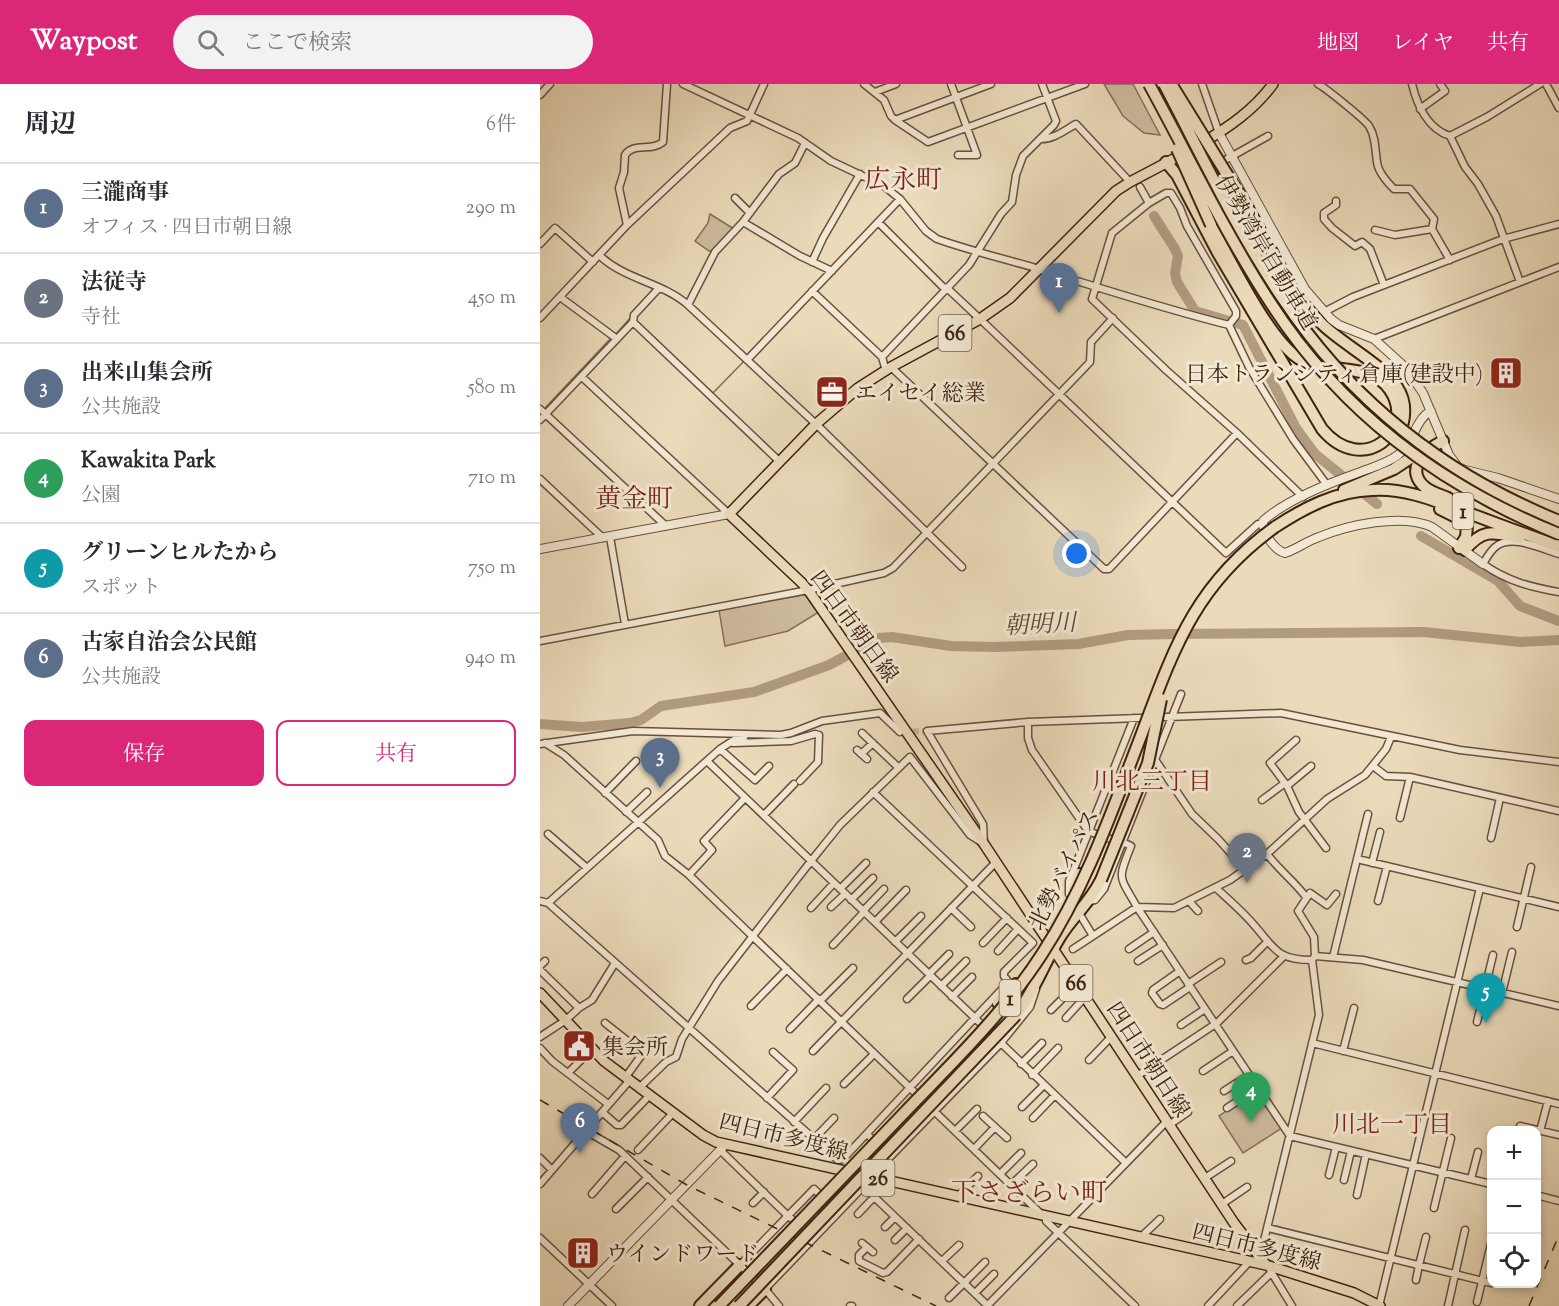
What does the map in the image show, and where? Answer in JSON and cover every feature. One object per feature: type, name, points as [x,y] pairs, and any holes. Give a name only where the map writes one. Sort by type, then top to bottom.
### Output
[{"type":"highway","points":[[1144,84],[1170,134],[1196,195],[1237,273],[1270,327],[1288,350],[1299,358],[1326,367],[1361,372],[1384,383],[1394,396],[1397,412],[1394,427],[1385,441],[1364,450],[1349,449],[1335,443],[1322,429],[1218,253],[1177,175],[1166,162]]},
{"type":"highway","name":"伊勢湾岸自動車道","points":[[1149,84],[1252,273],[1290,331],[1329,379],[1375,424],[1434,470],[1487,502],[1559,534]]},
{"type":"highway","name":"伊勢湾岸自動車道","points":[[1164,84],[1263,268],[1302,326],[1339,372],[1382,414],[1442,460],[1494,492],[1559,521]]},
{"type":"highway","points":[[1166,162],[1182,206],[1308,416],[1327,443],[1346,454],[1360,456],[1376,453],[1389,445],[1399,433],[1404,421],[1404,407],[1398,387],[1379,369],[1327,329],[1299,296],[1233,183],[1171,84]]},
{"type":"highway","points":[[1443,441],[1424,452],[1418,462],[1418,473],[1424,486],[1433,492],[1515,526],[1534,537]]},
{"type":"highway","name":"1","points":[[1369,488],[1422,450],[1443,441]]},
{"type":"highway","points":[[1350,490],[1369,488],[1417,498],[1462,520],[1467,526],[1462,550]]},
{"type":"highway","name":"1","points":[[1350,490],[1369,488],[1420,496],[1556,545]]},
{"type":"highway","name":"北勢バイパス","points":[[719,1306],[980,1033],[1010,999],[1036,963],[1060,926],[1090,866],[1177,644],[1191,616],[1230,566],[1252,544],[1298,513],[1350,490]]},
{"type":"highway","name":"1","points":[[1462,550],[1476,538],[1490,532],[1556,545]]},
{"type":"highway","name":"1","points":[[739,1306],[1016,1015],[1028,997],[1070,899],[1160,673],[1174,643],[1191,616]]},
{"type":"highway","name":"1","points":[[709,1306],[998,1003],[1012,985],[1032,967],[1089,901],[1101,880],[1148,763],[1164,686],[1177,644]]},
{"type":"highway","points":[[700,1306],[740,1265]]},
{"type":"highway","points":[[748,1306],[765,1289]]},
{"type":"main road","name":"66","points":[[729,514],[816,424],[858,388],[980,319],[1010,298],[1101,205],[1130,182],[1219,133],[1244,116],[1273,84]]},
{"type":"main road","name":"四日市朝日線","points":[[729,514],[810,592],[984,844],[1262,1264]]},
{"type":"main road","name":"四日市多度線","points":[[540,993],[592,1048],[627,1079],[723,1148],[825,1166],[1044,1218],[1262,1264],[1354,1293],[1379,1306]]},
{"type":"street","points":[[541,93],[550,84]]},
{"type":"street","points":[[627,225],[619,188],[624,172],[625,155],[633,148],[658,146],[664,140],[667,84]]},
{"type":"street","points":[[683,84],[805,143],[831,161],[884,186],[900,199],[932,236],[978,253],[1154,303],[1177,312],[1230,323]]},
{"type":"street","points":[[540,318],[627,225],[730,128],[747,120],[764,84]]},
{"type":"street","points":[[864,84],[886,104],[895,120],[928,142],[1085,84]]},
{"type":"street","points":[[875,92],[896,84]]},
{"type":"street","points":[[951,84],[977,155],[958,154]]},
{"type":"street","points":[[895,120],[991,84]]},
{"type":"street","points":[[882,357],[969,265],[992,226],[1012,202],[1016,175],[1023,156],[1054,126],[1056,121],[1042,84]]},
{"type":"street","points":[[1202,84],[1219,133],[1305,289],[1324,312],[1339,325],[1374,339],[1414,378],[1431,411],[1451,460],[1458,467],[1559,498]]},
{"type":"street","points":[[1318,84],[1368,125],[1377,149],[1377,164],[1384,178],[1394,189],[1410,189],[1434,219],[1432,229],[1450,260]]},
{"type":"street","points":[[1412,84],[1424,116],[1444,134],[1450,136],[1496,216],[1520,282]]},
{"type":"street","points":[[1420,108],[1445,91],[1440,84]]},
{"type":"street","points":[[1450,136],[1487,117],[1540,84]]},
{"type":"street","points":[[1546,84],[1559,108]]},
{"type":"street","points":[[1040,139],[1046,140],[1076,124],[1130,182]]},
{"type":"street","points":[[1189,181],[1268,136]]},
{"type":"street","points":[[688,305],[715,252],[743,222],[779,174],[795,163],[805,143]]},
{"type":"street","points":[[812,262],[823,238],[860,174]]},
{"type":"street","points":[[1140,187],[1149,203]]},
{"type":"street","points":[[1230,323],[1236,316],[1236,311],[1187,226],[1182,206],[1171,193],[1168,192],[1149,203],[1112,233],[1092,299],[1166,370],[1237,432],[1303,497]]},
{"type":"street","points":[[735,198],[750,213]]},
{"type":"street","points":[[746,359],[900,199]]},
{"type":"street","points":[[1336,201],[1336,205],[1324,213],[1324,219],[1355,246],[1362,242],[1370,249],[1384,285]]},
{"type":"street","points":[[879,221],[943,287],[947,288],[980,319],[1226,553],[1258,524],[1262,524],[1266,518],[1303,497],[1327,485],[1381,465],[1399,455],[1412,440],[1422,417],[1431,411]]},
{"type":"street","points":[[743,222],[830,270]]},
{"type":"street","points":[[1324,312],[1353,297],[1503,239],[1559,224]]},
{"type":"street","points":[[540,244],[555,228],[593,262]]},
{"type":"street","points":[[1375,230],[1395,235],[1432,229]]},
{"type":"street","points":[[599,255],[609,264],[642,282],[672,292],[688,305],[816,424],[962,567]]},
{"type":"street","points":[[1374,339],[1559,267]]},
{"type":"street","points":[[540,420],[543,411],[582,377],[659,288]]},
{"type":"street","points":[[812,291],[882,357],[889,369],[993,463],[1104,569],[1109,569],[1237,432]]},
{"type":"street","points":[[560,297],[615,337]]},
{"type":"street","points":[[540,641],[810,592],[884,573],[893,568],[1090,362],[1091,342],[1113,318]]},
{"type":"street","points":[[634,319],[779,461]]},
{"type":"street","points":[[1230,323],[1250,367],[1293,439],[1327,485]]},
{"type":"street","points":[[582,377],[729,514]]},
{"type":"street","points":[[543,411],[666,526]]},
{"type":"street","points":[[540,479],[607,537],[625,624]]},
{"type":"street","points":[[540,549],[729,514]]},
{"type":"street","points":[[1262,524],[1270,539],[1283,553],[1337,530],[1368,523],[1428,525],[1495,573],[1518,583],[1559,592]]},
{"type":"street","points":[[1483,564],[1494,548],[1504,542],[1516,542],[1559,554]]},
{"type":"street","points":[[1089,901],[1099,897],[1104,889],[1181,694]]},
{"type":"street","points":[[542,744],[633,731],[791,734],[822,721],[880,713],[900,732]]},
{"type":"street","points":[[984,844],[983,824],[927,730],[1028,722],[1281,713],[1391,737],[1489,754],[1559,762]]},
{"type":"street","points":[[1070,899],[1069,882],[1134,718]]},
{"type":"street","points":[[1028,722],[1028,738],[1032,750],[1090,832],[1131,846],[1120,879],[1290,1136],[1487,1183]]},
{"type":"street","points":[[862,733],[898,768]]},
{"type":"street","points":[[727,744],[791,741],[815,734],[819,735],[818,762],[764,815]]},
{"type":"street","points":[[753,735],[727,744],[720,749],[587,868],[543,903],[615,963],[838,1160],[843,1159],[867,1134],[1002,989],[1012,985],[1004,976],[1004,972],[1033,943],[873,792]]},
{"type":"street","points":[[1076,946],[1137,907],[1174,908],[1216,888],[1245,869],[1267,854],[1327,798],[1365,775],[1386,749],[1391,737]]},
{"type":"street","points":[[1296,741],[1270,764],[1326,848]]},
{"type":"street","points":[[862,755],[873,743]]},
{"type":"street","points":[[542,744],[564,755],[658,840],[666,856],[689,875],[787,969],[1135,1306]]},
{"type":"street","points":[[720,749],[755,780],[769,766]]},
{"type":"street","points":[[639,1088],[666,1062],[676,1057],[682,1039],[718,981],[840,825],[910,757],[970,835],[984,844]]},
{"type":"street","points":[[605,793],[636,761]]},
{"type":"street","points":[[707,761],[1043,1086],[1126,1163]]},
{"type":"street","points":[[1156,761],[1192,814],[1218,838],[1245,869]]},
{"type":"street","points":[[1262,800],[1311,766]]},
{"type":"street","points":[[1373,766],[1386,776],[1410,777],[1559,811]]},
{"type":"street","points":[[1400,818],[1410,777]]},
{"type":"street","points":[[626,812],[647,792]]},
{"type":"street","points":[[689,875],[712,850],[704,841],[745,798]]},
{"type":"street","points":[[1491,838],[1500,798]]},
{"type":"street","points":[[1333,957],[1368,814]]},
{"type":"street","points":[[1372,863],[1380,832]]},
{"type":"street","points":[[548,834],[587,868]]},
{"type":"street","points":[[1267,854],[1279,870],[1293,879],[1306,897]]},
{"type":"street","points":[[1357,859],[1559,907]]},
{"type":"street","points":[[813,1051],[996,862]]},
{"type":"street","points":[[811,908],[840,889],[866,863]]},
{"type":"street","points":[[1378,901],[1388,866]]},
{"type":"street","points":[[1517,927],[1531,867]]},
{"type":"street","points":[[851,900],[873,878]]},
{"type":"street","points":[[1216,888],[1256,927],[1267,942],[1284,956],[1292,959],[1333,957],[1363,960],[1559,1006]]},
{"type":"street","points":[[1379,1306],[1480,888]]},
{"type":"street","points":[[831,907],[840,889]]},
{"type":"street","points":[[833,945],[884,889]]},
{"type":"street","points":[[875,922],[906,890]]},
{"type":"street","points":[[1237,1306],[1262,1264],[1268,1228],[1319,1015],[1314,937],[1298,911],[1310,893],[1327,905],[1336,894]]},
{"type":"street","points":[[1189,901],[1198,911]]},
{"type":"street","points":[[951,908],[971,927]]},
{"type":"street","points":[[1079,913],[1093,936]]},
{"type":"street","points":[[895,942],[921,916]]},
{"type":"street","points":[[983,943],[1007,918]]},
{"type":"street","points":[[998,951],[1018,929]]},
{"type":"street","points":[[1129,949],[1154,932]]},
{"type":"street","points":[[1246,960],[1267,942]]},
{"type":"street","points":[[1138,961],[1163,945]]},
{"type":"street","points":[[1502,993],[1512,952]]},
{"type":"street","points":[[907,999],[949,954]]},
{"type":"street","points":[[1477,1022],[1493,955]]},
{"type":"street","points":[[1137,1076],[1215,1024],[1241,1001],[1284,956]]},
{"type":"street","points":[[941,986],[966,961]]},
{"type":"street","points":[[1179,971],[1153,990],[1152,993],[1160,1004],[1163,1005],[1221,962]]},
{"type":"street","points":[[540,1037],[592,1000],[615,963]]},
{"type":"street","points":[[542,965],[579,1008]]},
{"type":"street","points":[[790,1029],[853,968]]},
{"type":"street","points":[[751,1006],[787,969]]},
{"type":"street","points":[[952,997],[972,977]]},
{"type":"street","points":[[867,1134],[890,1157],[1000,1044],[1030,1007],[1038,977]]},
{"type":"street","points":[[1051,1010],[1077,984]]},
{"type":"street","points":[[1066,1018],[1085,997]]},
{"type":"street","points":[[1344,1052],[1354,1008]]},
{"type":"street","points":[[1181,1025],[1205,1009]]},
{"type":"street","points":[[605,1023],[643,1053]]},
{"type":"street","points":[[1089,1060],[1111,1037]]},
{"type":"street","points":[[1021,1064],[1042,1043]]},
{"type":"street","points":[[1312,1043],[1559,1104]]},
{"type":"street","points":[[540,1184],[602,1112],[643,1053],[653,1044]]},
{"type":"street","points":[[540,1048],[608,1104]]},
{"type":"street","points":[[568,1073],[592,1048]]},
{"type":"street","points":[[1032,1075],[1058,1048]]},
{"type":"street","points":[[1203,1071],[1233,1051]]},
{"type":"street","points":[[767,1098],[793,1070],[773,1052]]},
{"type":"street","points":[[844,1084],[874,1053]]},
{"type":"street","points":[[1224,1091],[1249,1075]]},
{"type":"street","points":[[1022,1107],[1043,1086]]},
{"type":"street","points":[[794,1122],[826,1088]]},
{"type":"street","points":[[1227,1108],[1257,1088]]},
{"type":"street","points":[[602,1112],[617,1125],[621,1125],[649,1096]]},
{"type":"street","points":[[1033,1118],[1054,1096]]},
{"type":"street","points":[[1541,1127],[1548,1101]]},
{"type":"street","points":[[955,1131],[977,1109]]},
{"type":"street","points":[[765,1289],[861,1189],[867,1190],[987,1306],[1126,1163],[1168,1123],[1188,1112]]},
{"type":"street","points":[[638,1150],[673,1113]]},
{"type":"street","points":[[983,1116],[1007,1138]]},
{"type":"street","points":[[814,1139],[834,1118]]},
{"type":"street","points":[[974,1149],[995,1127]]},
{"type":"street","points":[[586,1131],[625,1156],[765,1289],[779,1306]]},
{"type":"street","points":[[1541,1131],[1559,1135]]},
{"type":"street","points":[[1434,1208],[1451,1138]]},
{"type":"street","points":[[826,1200],[879,1146]]},
{"type":"street","points":[[1329,1175],[1336,1147]]},
{"type":"street","points":[[568,1306],[723,1148],[788,1216],[815,1237]]},
{"type":"street","points":[[1344,1180],[1351,1151]]},
{"type":"street","points":[[1471,1179],[1478,1152]]},
{"type":"street","points":[[1000,1174],[1021,1153]]},
{"type":"street","points":[[825,1166],[831,1154]]},
{"type":"street","points":[[1357,1195],[1366,1154]]},
{"type":"street","points":[[592,1194],[625,1156]]},
{"type":"street","points":[[540,1158],[552,1170]]},
{"type":"street","points":[[1205,1178],[1231,1161]]},
{"type":"street","points":[[1011,1185],[1033,1164]]},
{"type":"street","points":[[958,1196],[978,1176]]},
{"type":"street","points":[[616,1209],[648,1177]]},
{"type":"street","points":[[1222,1204],[1247,1187]]},
{"type":"street","points":[[740,1265],[814,1189],[838,1213]]},
{"type":"street","points":[[753,1203],[764,1192]]},
{"type":"street","points":[[858,1214],[874,1197]]},
{"type":"street","points":[[1541,1197],[1559,1201]]},
{"type":"street","points":[[885,1227],[895,1217]]},
{"type":"street","points":[[1141,1237],[1160,1218]]},
{"type":"street","points":[[895,1240],[907,1228]]},
{"type":"street","points":[[1268,1228],[1487,1282]]},
{"type":"street","points":[[1448,1306],[1465,1230]]},
{"type":"street","points":[[1416,1280],[1426,1237]]},
{"type":"street","points":[[540,1238],[612,1306]]},
{"type":"street","points":[[868,1248],[859,1255],[859,1261],[883,1273],[887,1272],[919,1239]]},
{"type":"street","points":[[942,1261],[959,1245]]},
{"type":"street","points":[[1477,1302],[1487,1260]]},
{"type":"street","points":[[949,1298],[985,1262]]},
{"type":"street","points":[[1208,1306],[1262,1264]]},
{"type":"street","points":[[1262,1264],[1292,1306]]},
{"type":"street","points":[[975,1293],[994,1274]]},
{"type":"shaded area","points":[[1104,84],[1133,84],[1160,135],[1144,133],[1123,116]]},
{"type":"shaded area","points":[[710,214],[734,229],[712,251],[695,241],[708,223]]},
{"type":"shaded area","points":[[808,594],[819,612],[788,631],[725,646],[719,610]]},
{"type":"shaded area","points":[[1257,1090],[1282,1128],[1243,1153],[1219,1116]]},
{"type":"waterway","points":[[1154,216],[1175,249],[1178,256],[1175,273],[1177,282],[1195,311],[1243,325],[1296,428],[1315,454],[1377,504]]},
{"type":"waterway","points":[[615,335],[632,316]]},
{"type":"waterway","points":[[635,319],[713,393],[745,360]]},
{"type":"waterway","points":[[546,407],[611,338]]},
{"type":"waterway","points":[[1421,536],[1498,581],[1520,606],[1559,621]]},
{"type":"waterway","name":"朝明川","points":[[540,724],[582,727],[630,723],[641,720],[661,706],[754,692],[829,665],[879,638],[892,637],[951,646],[994,647],[1078,644],[1128,635],[1174,634],[1424,632],[1521,642],[1559,640]]},
{"type":"waterway","name":"朝明川","points":[[540,727],[549,725]]},
{"type":"tunnel","points":[[904,732],[927,731]]},
{"type":"railway","points":[[540,1100],[687,1185],[936,1306]]},
{"type":"railway","points":[[1529,1306],[1559,1235]]},
{"type":"place","name":"三瀧商事","points":[[1059,313]]},
{"type":"place","name":"日本トランシティ倉庫(建設中)","points":[[1506,373]]},
{"type":"place","name":"エイセイ総業","points":[[832,392]]},
{"type":"place","name":"出来山集会所","points":[[660,788]]},
{"type":"place","name":"法従寺","points":[[1247,883]]},
{"type":"place","name":"グリーンヒルたから","points":[[1486,1023]]},
{"type":"place","name":"集会所","points":[[579,1046]]},
{"type":"place","name":"Kawakita Park","points":[[1251,1122]]},
{"type":"place","name":"古家自治会公民館","points":[[580,1153]]},
{"type":"place","name":"ウインドワード","points":[[583,1253]]},
{"type":"district","name":"広永町","points":[[903,179]]},
{"type":"district","name":"黄金町","points":[[634,498]]},
{"type":"district","name":"川北三丁目","points":[[1152,781]]},
{"type":"district","name":"川北一丁目","points":[[1392,1124]]},
{"type":"district","name":"下さざらい町","points":[[1029,1192]]}]
